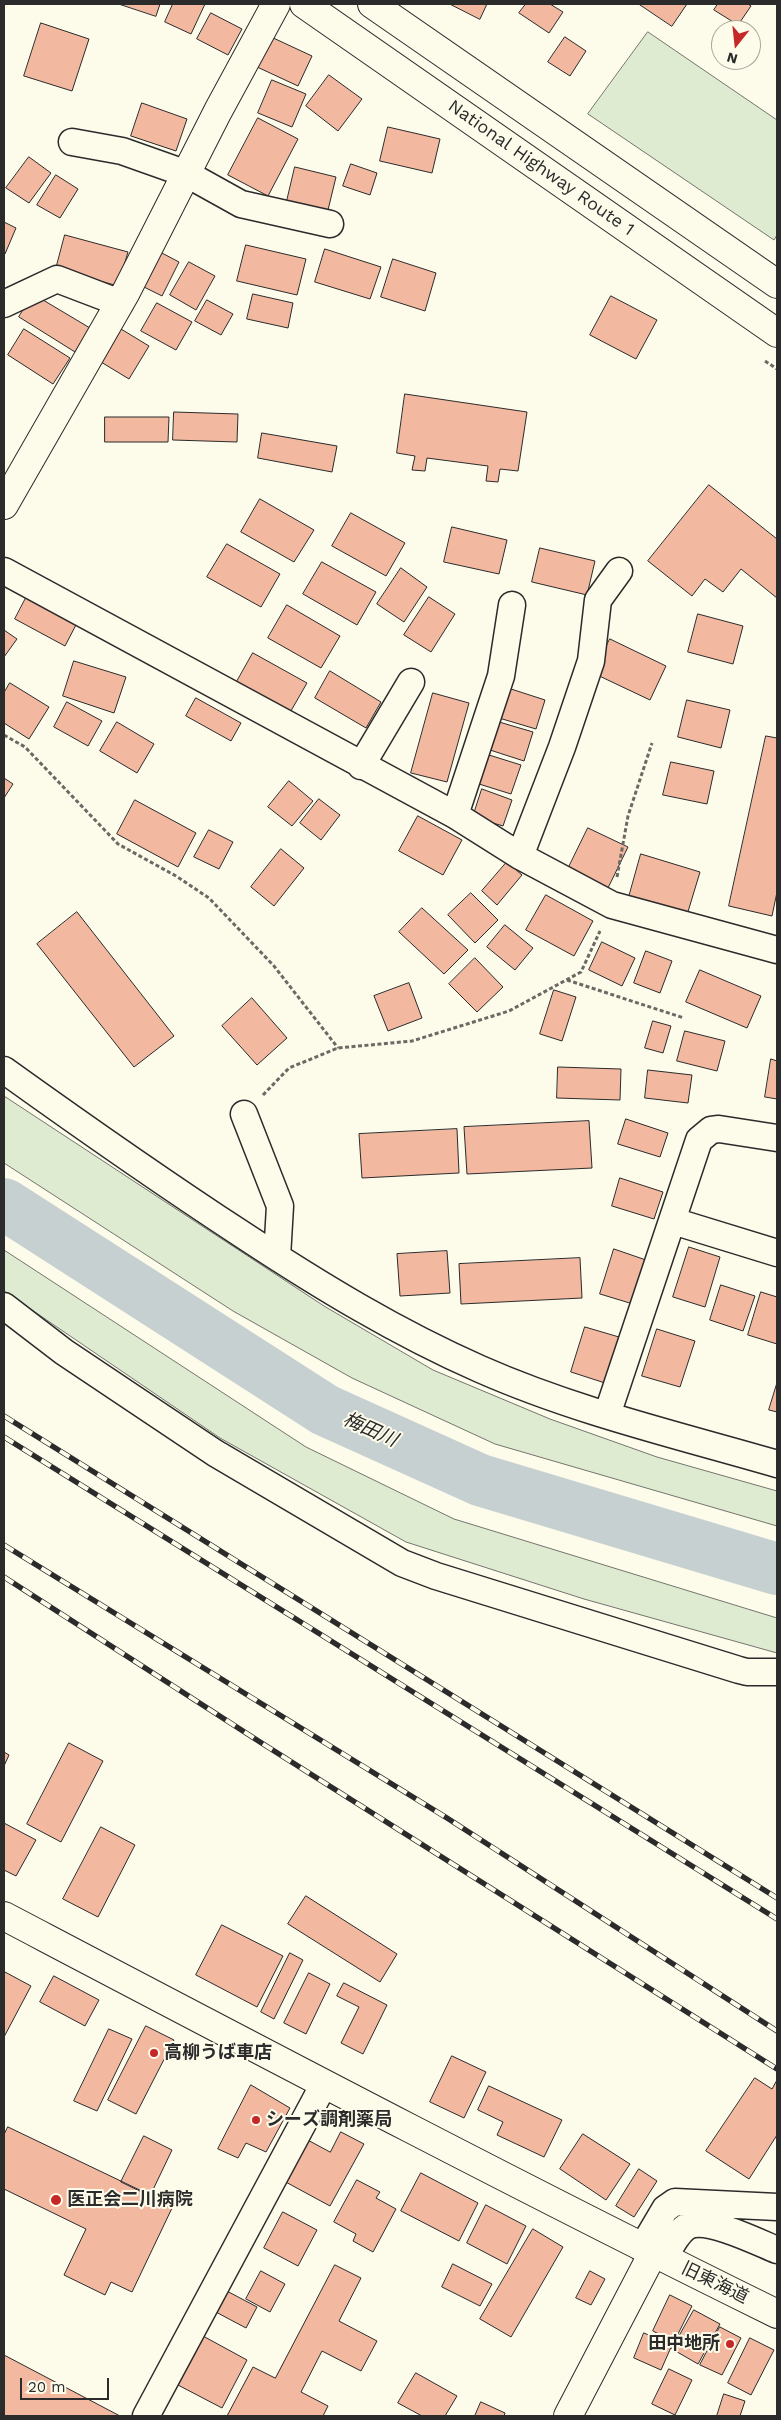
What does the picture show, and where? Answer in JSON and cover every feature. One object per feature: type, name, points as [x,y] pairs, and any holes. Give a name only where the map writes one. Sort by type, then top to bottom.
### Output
[{"type":"main road","points":[[4,505],[120,303],[276,4]]},
{"type":"main road","name":"National Highway Route 1","points":[[304,4],[777,333]]},
{"type":"main road","points":[[372,4],[777,284]]},
{"type":"main road","name":"旧東海道","points":[[4,1916],[324,2084],[653,2253],[777,2314]]},
{"type":"main road","points":[[568,2416],[653,2253]]},
{"type":"street","points":[[72,142],[122,151],[187,174],[241,204],[330,224]]},
{"type":"street","points":[[4,304],[57,279],[120,303]]},
{"type":"street","points":[[4,571],[361,766],[455,815],[520,856],[612,905],[777,950]]},
{"type":"street","points":[[520,856],[562,747],[591,661],[598,600],[619,571]]},
{"type":"street","points":[[455,815],[501,676],[512,605]]},
{"type":"street","points":[[361,766],[411,682]]},
{"type":"street","points":[[4,1070],[106,1143],[326,1289],[428,1345],[536,1391],[607,1416],[777,1464]]},
{"type":"street","points":[[244,1114],[280,1206],[277,1257]]},
{"type":"street","points":[[607,1416],[699,1140],[704,1135],[718,1129],[777,1138]]},
{"type":"street","points":[[673,1221],[777,1253]]},
{"type":"street","points":[[4,1306],[64,1352],[215,1453],[402,1563],[436,1576],[739,1670],[747,1672],[777,1672]]},
{"type":"street","points":[[146,2416],[324,2084]]},
{"type":"street","points":[[653,2253],[665,2209],[674,2202],[777,2207]]},
{"type":"street","points":[[653,2253],[690,2225],[699,2223],[711,2225],[777,2250]]},
{"type":"path","points":[[4,735],[25,747],[118,844],[176,876],[209,898],[274,966],[338,1048]]},
{"type":"path","points":[[244,1114],[289,1068],[338,1048],[412,1041],[509,1011],[581,972],[612,905],[628,816],[652,743]]},
{"type":"path","points":[[566,980],[684,1018]]},
{"type":"green space","points":[[648,32],[777,120],[777,235],[774,240],[588,114]]},
{"type":"green space","points":[[4,1096],[324,1306],[433,1370],[550,1419],[657,1457],[777,1491],[777,1526],[495,1444],[352,1378],[233,1311],[4,1163]]},
{"type":"green space","points":[[4,1250],[306,1447],[454,1519],[777,1618],[777,1653],[584,1599],[406,1542],[220,1438],[4,1291]]},
{"type":"building","points":[[119,4],[160,4],[156,16]]},
{"type":"building","points":[[173,4],[205,4],[191,34],[165,22]]},
{"type":"building","points":[[450,4],[487,4],[480,19]]},
{"type":"building","points":[[526,4],[550,4],[563,12],[549,33],[519,13]]},
{"type":"building","points":[[639,4],[687,4],[672,26]]},
{"type":"building","points":[[718,4],[748,4],[751,6],[741,20],[730,20],[714,10]]},
{"type":"building","points":[[211,13],[242,29],[228,55],[197,39]]},
{"type":"building","points":[[41,23],[89,39],[72,91],[24,76]]},
{"type":"building","points":[[269,36],[312,56],[298,86],[255,66]]},
{"type":"building","points":[[565,37],[586,51],[570,76],[548,62]]},
{"type":"building","points":[[329,75],[362,99],[338,131],[306,106]]},
{"type":"building","points":[[272,80],[306,94],[292,127],[258,113]]},
{"type":"building","points":[[142,103],[187,119],[176,151],[131,136]]},
{"type":"building","points":[[258,118],[298,139],[268,196],[228,175]]},
{"type":"building","points":[[388,127],[440,139],[432,173],[380,161]]},
{"type":"building","points":[[29,157],[51,173],[29,203],[6,188]]},
{"type":"building","points":[[351,164],[377,173],[370,195],[343,186]]},
{"type":"building","points":[[295,167],[336,177],[328,210],[287,201]]},
{"type":"building","points":[[56,175],[78,189],[60,218],[37,205]]},
{"type":"building","points":[[4,222],[16,228],[5,254],[4,253]]},
{"type":"building","points":[[65,235],[128,252],[118,286],[56,269]]},
{"type":"building","points":[[246,245],[306,259],[297,295],[237,281]]},
{"type":"building","points":[[325,249],[381,267],[370,299],[315,282]]},
{"type":"building","points":[[160,252],[179,262],[162,296],[142,286]]},
{"type":"building","points":[[393,259],[436,273],[425,311],[381,297]]},
{"type":"building","points":[[189,262],[215,276],[196,310],[170,295]]},
{"type":"building","points":[[33,294],[90,328],[75,352],[19,317]]},
{"type":"building","points":[[253,294],[293,303],[288,328],[247,319]]},
{"type":"building","points":[[611,296],[657,320],[636,359],[590,335]]},
{"type":"building","points":[[207,300],[233,314],[221,335],[195,321]]},
{"type":"building","points":[[157,303],[192,322],[176,350],[141,331]]},
{"type":"building","points":[[24,329],[70,358],[53,384],[8,355]]},
{"type":"building","points":[[121,329],[149,346],[129,379],[101,362]]},
{"type":"building","points":[[405,394],[527,412],[518,471],[500,469],[498,482],[486,481],[488,466],[427,458],[425,471],[412,470],[415,456],[397,453]]},
{"type":"building","points":[[174,412],[238,414],[237,442],[173,440]]},
{"type":"building","points":[[105,417],[169,417],[168,442],[105,442]]},
{"type":"building","points":[[262,433],[337,446],[332,472],[258,458]]},
{"type":"building","points":[[709,485],[777,539],[777,598],[741,569],[723,592],[705,579],[692,596],[648,561]]},
{"type":"building","points":[[260,499],[314,530],[294,562],[241,532]]},
{"type":"building","points":[[351,513],[405,543],[386,576],[332,546]]},
{"type":"building","points":[[452,527],[507,540],[499,574],[444,562]]},
{"type":"building","points":[[227,544],[280,574],[261,607],[207,577]]},
{"type":"building","points":[[540,548],[595,561],[587,595],[532,582]]},
{"type":"building","points":[[322,562],[376,592],[357,625],[303,594]]},
{"type":"building","points":[[401,568],[427,587],[404,622],[377,604]]},
{"type":"building","points":[[27,596],[77,623],[65,646],[15,619]]},
{"type":"building","points":[[429,597],[455,614],[431,652],[404,635]]},
{"type":"building","points":[[287,605],[340,636],[321,668],[268,638]]},
{"type":"building","points":[[698,614],[743,626],[733,664],[688,652]]},
{"type":"building","points":[[4,630],[17,639],[4,657]]},
{"type":"building","points":[[610,639],[666,666],[650,700],[593,673]]},
{"type":"building","points":[[253,653],[307,683],[288,716],[235,685]]},
{"type":"building","points":[[74,661],[126,677],[114,713],[63,696]]},
{"type":"building","points":[[330,671],[381,702],[366,728],[315,698]]},
{"type":"building","points":[[10,683],[49,707],[29,739],[4,723],[4,693]]},
{"type":"building","points":[[508,688],[545,700],[536,729],[499,718]]},
{"type":"building","points":[[433,693],[469,703],[447,782],[411,773]]},
{"type":"building","points":[[196,698],[241,723],[231,741],[186,716]]},
{"type":"building","points":[[687,700],[730,710],[721,748],[678,737]]},
{"type":"building","points":[[67,702],[102,721],[88,746],[54,727]]},
{"type":"building","points":[[117,722],[154,744],[137,773],[100,751]]},
{"type":"building","points":[[499,722],[533,732],[524,761],[490,750]]},
{"type":"building","points":[[766,736],[777,738],[777,892],[772,916],[729,906]]},
{"type":"building","points":[[489,755],[521,765],[511,794],[479,784]]},
{"type":"building","points":[[671,762],[714,771],[707,804],[663,795]]},
{"type":"building","points":[[4,778],[13,784],[4,798]]},
{"type":"building","points":[[289,781],[313,801],[292,826],[268,807]]},
{"type":"building","points":[[482,789],[512,800],[503,826],[473,817]]},
{"type":"building","points":[[319,799],[340,815],[321,840],[300,823]]},
{"type":"building","points":[[135,800],[196,833],[178,867],[117,834]]},
{"type":"building","points":[[418,816],[462,840],[443,875],[399,851]]},
{"type":"building","points":[[588,828],[628,847],[606,892],[566,873]]},
{"type":"building","points":[[209,830],[233,842],[219,869],[194,857]]},
{"type":"building","points":[[281,849],[304,868],[274,906],[251,887]]},
{"type":"building","points":[[641,854],[700,872],[687,915],[629,897]]},
{"type":"building","points":[[507,862],[522,875],[497,905],[482,891]]},
{"type":"building","points":[[471,893],[498,920],[475,943],[448,915]]},
{"type":"building","points":[[546,895],[593,921],[574,956],[526,930]]},
{"type":"building","points":[[422,908],[468,950],[444,974],[399,932]]},
{"type":"building","points":[[77,912],[174,1036],[134,1067],[37,944]]},
{"type":"building","points":[[505,925],[533,948],[515,970],[487,947]]},
{"type":"building","points":[[602,942],[635,958],[622,986],[589,970]]},
{"type":"building","points":[[646,951],[672,961],[660,993],[634,983]]},
{"type":"building","points":[[475,958],[503,987],[477,1012],[449,984]]},
{"type":"building","points":[[700,970],[761,996],[747,1028],[686,1002]]},
{"type":"building","points":[[409,983],[422,1018],[388,1031],[374,996]]},
{"type":"building","points":[[554,990],[576,997],[562,1041],[540,1034]]},
{"type":"building","points":[[252,998],[287,1038],[257,1065],[222,1026]]},
{"type":"building","points":[[653,1021],[671,1026],[663,1053],[645,1048]]},
{"type":"building","points":[[685,1031],[725,1041],[717,1071],[677,1061]]},
{"type":"building","points":[[771,1059],[777,1061],[777,1099],[765,1097]]},
{"type":"building","points":[[558,1067],[621,1069],[620,1100],[557,1098]]},
{"type":"building","points":[[648,1070],[692,1075],[688,1103],[645,1098]]},
{"type":"building","points":[[626,1119],[668,1133],[660,1157],[618,1144]]},
{"type":"building","points":[[589,1121],[592,1168],[467,1174],[464,1127]]},
{"type":"building","points":[[457,1129],[459,1173],[362,1178],[359,1134]]},
{"type":"building","points":[[620,1178],[663,1192],[654,1219],[612,1206]]},
{"type":"building","points":[[689,1247],[720,1257],[705,1307],[673,1297]]},
{"type":"building","points":[[614,1249],[646,1260],[633,1304],[600,1294]]},
{"type":"building","points":[[447,1251],[450,1293],[400,1296],[397,1254]]},
{"type":"building","points":[[580,1258],[582,1298],[461,1304],[459,1264]]},
{"type":"building","points":[[721,1285],[755,1296],[743,1331],[710,1320]]},
{"type":"building","points":[[761,1292],[777,1297],[777,1344],[748,1335]]},
{"type":"building","points":[[585,1327],[619,1337],[605,1383],[571,1372]]},
{"type":"building","points":[[657,1329],[695,1341],[680,1387],[642,1376]]},
{"type":"building","points":[[777,1383],[777,1412],[769,1410]]},
{"type":"building","points":[[69,1743],[103,1761],[61,1842],[27,1824]]},
{"type":"building","points":[[4,1752],[9,1755],[4,1766]]},
{"type":"building","points":[[4,1823],[36,1840],[16,1876],[4,1870]]},
{"type":"building","points":[[101,1827],[135,1845],[98,1917],[63,1899]]},
{"type":"building","points":[[306,1896],[397,1954],[380,1982],[288,1924]]},
{"type":"building","points":[[222,1925],[283,1956],[257,2007],[196,1975]]},
{"type":"building","points":[[290,1953],[303,1960],[274,2019],[261,2012]]},
{"type":"building","points":[[5,1972],[31,1986],[4,2037],[4,1975]]},
{"type":"building","points":[[309,1973],[330,1984],[306,2034],[284,2023]]},
{"type":"building","points":[[54,1976],[99,2000],[85,2026],[40,2002]]},
{"type":"building","points":[[344,1983],[387,2005],[363,2054],[341,2043],[359,2007],[337,1996]]},
{"type":"building","points":[[146,2026],[174,2040],[136,2114],[108,2100]]},
{"type":"building","points":[[109,2029],[132,2039],[97,2111],[74,2101]]},
{"type":"building","points":[[452,2056],[486,2072],[464,2118],[430,2102]]},
{"type":"building","points":[[755,2078],[772,2089],[777,2080],[777,2135],[749,2179],[706,2151]]},
{"type":"building","points":[[251,2085],[290,2108],[266,2152],[246,2143],[238,2158],[218,2149]]},
{"type":"building","points":[[489,2086],[562,2120],[544,2157],[497,2135],[503,2122],[478,2110]]},
{"type":"building","points":[[8,2127],[173,2206],[132,2292],[111,2282],[105,2295],[64,2275],[86,2229],[4,2189],[4,2135]]},
{"type":"building","points":[[341,2132],[364,2144],[330,2206],[282,2180],[304,2138],[330,2152]]},
{"type":"building","points":[[583,2134],[630,2164],[606,2200],[560,2169]]},
{"type":"building","points":[[144,2136],[172,2150],[150,2196],[121,2182]]},
{"type":"building","points":[[639,2169],[657,2181],[634,2217],[616,2206]]},
{"type":"building","points":[[421,2173],[478,2203],[459,2241],[401,2211]]},
{"type":"building","points":[[357,2180],[380,2192],[376,2198],[396,2209],[373,2252],[353,2241],[356,2234],[334,2222]]},
{"type":"building","points":[[486,2205],[526,2226],[507,2264],[467,2243]]},
{"type":"building","points":[[283,2212],[317,2230],[298,2266],[264,2248]]},
{"type":"building","points":[[533,2229],[563,2247],[511,2337],[480,2319]]},
{"type":"building","points":[[453,2264],[492,2284],[480,2306],[442,2287]]},
{"type":"building","points":[[335,2265],[361,2278],[339,2321],[377,2341],[361,2371],[322,2351],[301,2392],[328,2406],[323,2416],[227,2416],[253,2367],[275,2378]]},
{"type":"building","points":[[261,2271],[285,2284],[270,2312],[246,2299]]},
{"type":"building","points":[[590,2271],[605,2279],[591,2305],[576,2298]]},
{"type":"building","points":[[225,2290],[257,2307],[246,2328],[214,2311]]},
{"type":"building","points":[[670,2295],[692,2306],[674,2342],[653,2331]]},
{"type":"building","points":[[694,2310],[720,2324],[698,2364],[672,2349]]},
{"type":"building","points":[[720,2327],[741,2338],[722,2375],[700,2365]]},
{"type":"building","points":[[644,2333],[672,2345],[661,2370],[634,2358]]},
{"type":"building","points":[[203,2336],[247,2360],[222,2408],[178,2385]]},
{"type":"building","points":[[750,2338],[774,2350],[751,2395],[728,2383]]},
{"type":"building","points":[[4,2355],[120,2416],[4,2416]]},
{"type":"building","points":[[669,2369],[692,2380],[675,2415],[652,2404]]},
{"type":"building","points":[[416,2373],[457,2396],[445,2416],[422,2416],[398,2403]]},
{"type":"building","points":[[724,2394],[745,2401],[740,2416],[717,2416]]},
{"type":"building","points":[[481,2402],[505,2413],[504,2416],[475,2416]]},
{"type":"waterway","name":"梅田川","points":[[4,1204],[325,1410],[480,1480],[777,1569]]},
{"type":"railway","points":[[4,1416],[777,1898]]},
{"type":"railway","points":[[4,1437],[777,1919]]},
{"type":"railway","points":[[4,1545],[447,1818],[777,2031]]},
{"type":"railway","points":[[4,1577],[260,1742],[777,2069]]},
{"type":"place","name":"高柳うば車店","points":[[154,2053]]},
{"type":"place","name":"シーズ調剤薬局","points":[[256,2120]]},
{"type":"place","name":"医正会二川病院","points":[[56,2200]]},
{"type":"place","name":"田中地所","points":[[730,2344]]}]
